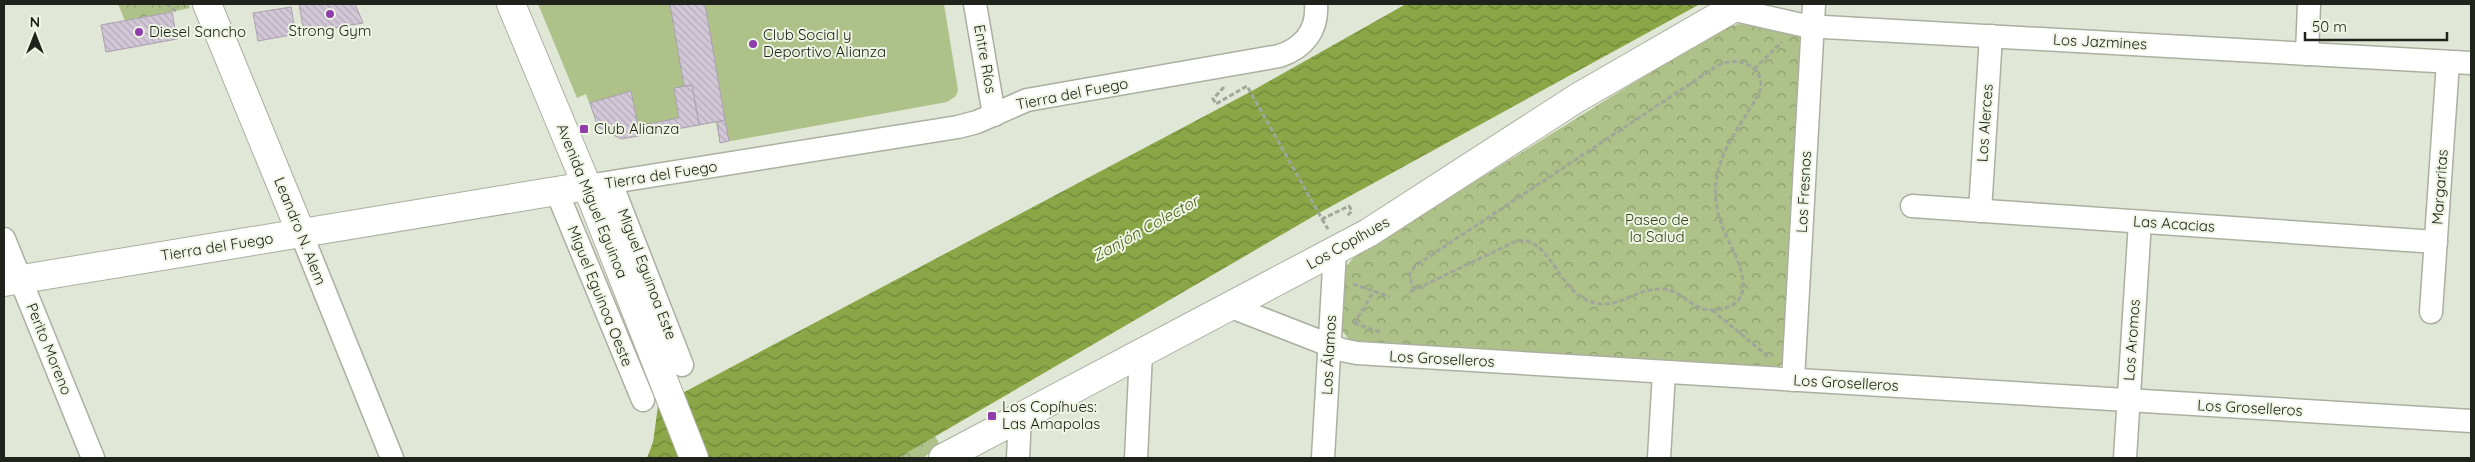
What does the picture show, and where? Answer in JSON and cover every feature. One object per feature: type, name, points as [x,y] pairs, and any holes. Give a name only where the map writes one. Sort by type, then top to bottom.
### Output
[{"type":"main road","name":"Leandro N. Alem","points":[[207,4],[301,233]]},
{"type":"main road","name":"Avenida Miguel Eguinoa","points":[[512,4],[599,185],[670,399],[694,458]]},
{"type":"main road","name":"Los Copíhues","points":[[942,458],[1335,251],[1398,215],[1569,103],[1736,6]]},
{"type":"main road","name":"Tierra del Fuego","points":[[12,280],[599,185]]},
{"type":"street","name":"Entre Ríos","points":[[976,4],[994,115]]},
{"type":"street","name":"Tierra del Fuego","points":[[599,185],[958,127],[977,122],[1027,100],[1270,58],[1287,53],[1309,37],[1315,22],[1316,4]]},
{"type":"street","name":"Los Fresnos","points":[[1793,380],[1814,4]]},
{"type":"street","points":[[2307,54],[2310,4]]},
{"type":"street","name":"Los Jazmines","points":[[1736,6],[1787,23],[1813,26],[2471,63]]},
{"type":"street","name":"Los Alerces","points":[[1980,211],[1991,36]]},
{"type":"street","name":"Margaritas","points":[[2431,312],[2448,62]]},
{"type":"street","name":"Miguel Eguinoa Este","points":[[599,185],[682,365]]},
{"type":"street","name":"Miguel Eguinoa Oeste","points":[[556,192],[643,400]]},
{"type":"street","name":"Las Acacias","points":[[1912,206],[2436,242]]},
{"type":"street","name":"Los Aromos","points":[[2125,458],[2140,222]]},
{"type":"street","name":"Leandro N. Alem","points":[[301,233],[392,458]]},
{"type":"street","name":"Perito Moreno","points":[[4,239],[12,280],[93,458]]},
{"type":"street","name":"Los Álamos","points":[[1323,458],[1335,251]]},
{"type":"street","name":"Los Groselleros","points":[[1229,306],[1329,345],[1350,352],[1372,355],[2471,421]]},
{"type":"street","points":[[1136,458],[1140,353]]},
{"type":"street","points":[[1659,458],[1664,372]]},
{"type":"street","points":[[1018,458],[1020,416]]},
{"type":"path","points":[[166,4],[176,11],[173,4]]},
{"type":"path","points":[[1754,69],[1784,40]]},
{"type":"path","points":[[1738,60],[1754,69],[1760,77],[1760,91],[1727,147],[1716,183],[1719,216],[1741,265],[1743,287],[1739,297],[1733,304],[1712,310],[1694,306],[1678,294],[1660,289],[1610,305],[1594,303],[1568,287],[1543,250],[1528,240],[1515,241],[1412,291],[1409,276],[1414,266],[1717,66],[1729,61],[1738,60]]},
{"type":"path","points":[[1250,92],[1319,213]]},
{"type":"path","points":[[1351,283],[1390,297]]},
{"type":"path","points":[[1350,330],[1374,291]]},
{"type":"path","points":[[1712,310],[1778,364]]},
{"type":"green space","points":[[118,4],[188,4],[190,8],[125,21]]},
{"type":"green space","name":"Club Social y Deportivo Alianza","points":[[538,4],[944,4],[958,90],[956,96],[947,102],[720,143],[716,122],[621,139],[598,127],[586,94],[577,98]]},
{"type":"green space","name":"Paseo de la Salud","points":[[1739,24],[1792,32],[1802,38],[1784,362],[1777,369],[1372,348],[1350,341],[1340,328],[1344,269],[1354,257],[1720,29]]},
{"type":"green space","points":[[935,436],[940,445],[923,458],[898,458]]},
{"type":"water","name":"Zanjón Colector","points":[[1406,4],[1700,4],[1319,213],[898,458],[647,458],[653,442],[658,406],[1250,92]]},
{"type":"building","name":"Strong Gym","points":[[299,4],[355,4],[363,23],[304,33]]},
{"type":"building","points":[[670,4],[705,4],[725,120],[699,125],[692,85],[684,86]]},
{"type":"building","points":[[291,7],[296,34],[258,41],[253,13]]},
{"type":"building","name":"Diesel Sancho","points":[[172,12],[177,39],[106,52],[101,25]]},
{"type":"building","points":[[692,85],[699,125],[621,139],[598,127],[590,103],[631,91],[638,126],[679,118],[674,88]]},
{"type":"building","points":[[725,120],[729,141],[720,143],[717,122]]},
{"type":"place","name":"Strong Gym","points":[[330,14]]},
{"type":"place","name":"Diesel Sancho","points":[[139,32]]},
{"type":"place","name":"Club Social y Deportivo Alianza","points":[[753,44]]},
{"type":"place","name":"Club Alianza","points":[[584,129]]},
{"type":"place","name":"Los Copíhues: Las Amapolas","points":[[992,416]]}]
